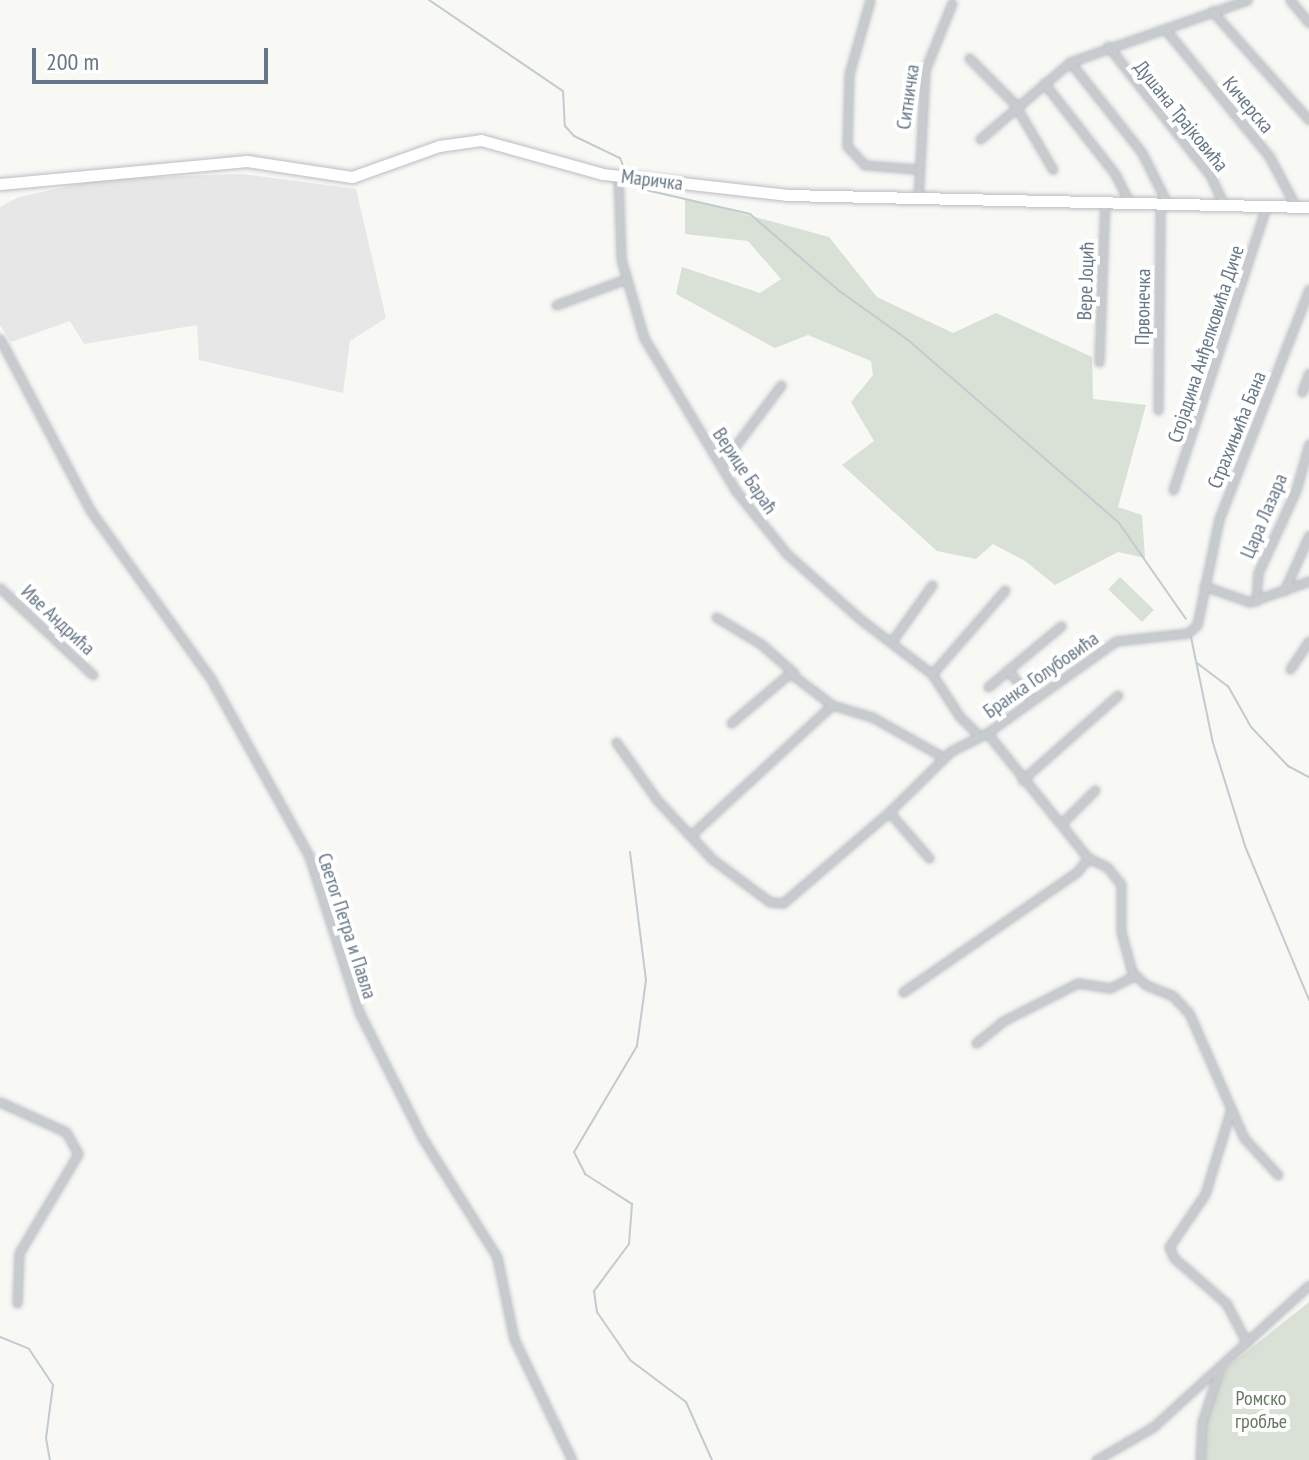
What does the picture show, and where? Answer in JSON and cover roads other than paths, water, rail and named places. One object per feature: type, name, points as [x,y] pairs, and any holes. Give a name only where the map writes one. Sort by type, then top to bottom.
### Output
[{"type":"street","points":[[870,0],[849,74],[847,146],[865,165],[917,169]]},
{"type":"street","points":[[980,139],[1070,62],[1108,46],[1247,0]]},
{"type":"street","points":[[1290,0],[1309,23]]},
{"type":"street","name":"Ситничка","points":[[918,200],[917,169],[925,70],[952,3]]},
{"type":"street","points":[[1212,11],[1309,120]]},
{"type":"street","name":"Кичерска","points":[[1165,29],[1269,156],[1303,207]]},
{"type":"street","name":"Душана Трајковића","points":[[1108,46],[1210,175],[1225,207]]},
{"type":"street","points":[[969,58],[1017,108],[1053,170]]},
{"type":"street","points":[[1070,62],[1142,153],[1164,205]]},
{"type":"street","points":[[1044,83],[1115,174],[1130,203]]},
{"type":"street","name":"Маричка","points":[[3,186],[247,161],[342,178],[466,140],[512,145],[620,176],[787,195],[1303,207]]},
{"type":"street","name":"Верице Бараћ","points":[[620,176],[619,242],[626,279],[644,338],[748,509],[779,546],[932,674],[960,717],[984,735],[1088,858],[1107,867],[1121,884],[1122,939],[1135,975]]},
{"type":"street","name":"Вере Јоцић","points":[[1099,362],[1105,202]]},
{"type":"street","name":"Првонечка","points":[[1158,410],[1164,205]]},
{"type":"street","name":"Стојадина Анђелковића Диче","points":[[1173,490],[1266,207]]},
{"type":"street","points":[[556,305],[626,279]]},
{"type":"street","name":"Страхињића Бана","points":[[1204,586],[1226,499],[1309,289]]},
{"type":"street","name":"Светог Петра и Павла","points":[[0,339],[90,510],[211,679],[309,856],[359,1012],[432,1154],[497,1257],[514,1339],[572,1460]]},
{"type":"street","points":[[1302,392],[1309,373]]},
{"type":"street","points":[[721,465],[781,385]]},
{"type":"street","name":"Цара Лазара","points":[[1256,601],[1258,573],[1296,490],[1309,444]]},
{"type":"street","points":[[1284,591],[1309,535]]},
{"type":"street","points":[[1204,586],[1245,602],[1256,601],[1309,581]]},
{"type":"street","points":[[892,641],[932,585]]},
{"type":"street","name":"Бранка Голубовића","points":[[690,836],[712,859],[779,904],[889,812],[943,757],[984,735],[1116,641],[1193,629],[1200,621],[1204,586]]},
{"type":"street","name":"Иве Андрића","points":[[0,588],[93,675]]},
{"type":"street","points":[[932,674],[1005,590]]},
{"type":"street","points":[[716,617],[761,644],[832,705],[872,717],[943,757]]},
{"type":"street","points":[[988,687],[1061,626]]},
{"type":"street","points":[[1290,669],[1309,641]]},
{"type":"street","points":[[1008,670],[1032,699]]},
{"type":"street","points":[[731,723],[794,673]]},
{"type":"street","points":[[1022,780],[1118,695]]},
{"type":"street","points":[[616,742],[690,836],[832,705]]},
{"type":"street","points":[[1061,824],[1095,790]]},
{"type":"street","points":[[889,812],[929,858]]},
{"type":"street","points":[[903,992],[1077,872],[1088,858]]},
{"type":"street","points":[[976,1043],[1003,1021],[1078,983],[1110,988],[1135,975],[1173,996],[1189,1013],[1246,1143],[1278,1175]]},
{"type":"street","points":[[0,1102],[66,1132],[78,1154],[19,1253],[17,1303]]},
{"type":"street","points":[[1231,1109],[1205,1194],[1169,1247],[1174,1258],[1226,1303],[1247,1343]]},
{"type":"street","points":[[1096,1460],[1153,1427],[1309,1285]]},
{"type":"street","points":[[1200,1460],[1202,1422],[1216,1393],[1220,1368]]},
{"type":"waterway","points":[[429,0],[563,91],[565,126],[574,136],[620,158],[626,173]]},
{"type":"waterway","points":[[632,181],[646,190],[750,214],[838,290],[908,340],[1119,523],[1186,619]]},
{"type":"waterway","points":[[1191,637],[1213,743],[1245,846],[1309,1000]]},
{"type":"waterway","points":[[1197,663],[1228,686],[1251,727],[1288,766],[1309,777]]},
{"type":"waterway","points":[[630,852],[646,980],[637,1046],[574,1152],[585,1174],[632,1204],[629,1244],[594,1291],[597,1312],[630,1360],[686,1402],[712,1460]]},
{"type":"waterway","points":[[0,1337],[29,1349],[53,1385],[46,1438],[50,1460]]},
{"type":"park label","name":"Ромско гробље","points":[[1261,1410]]}]
